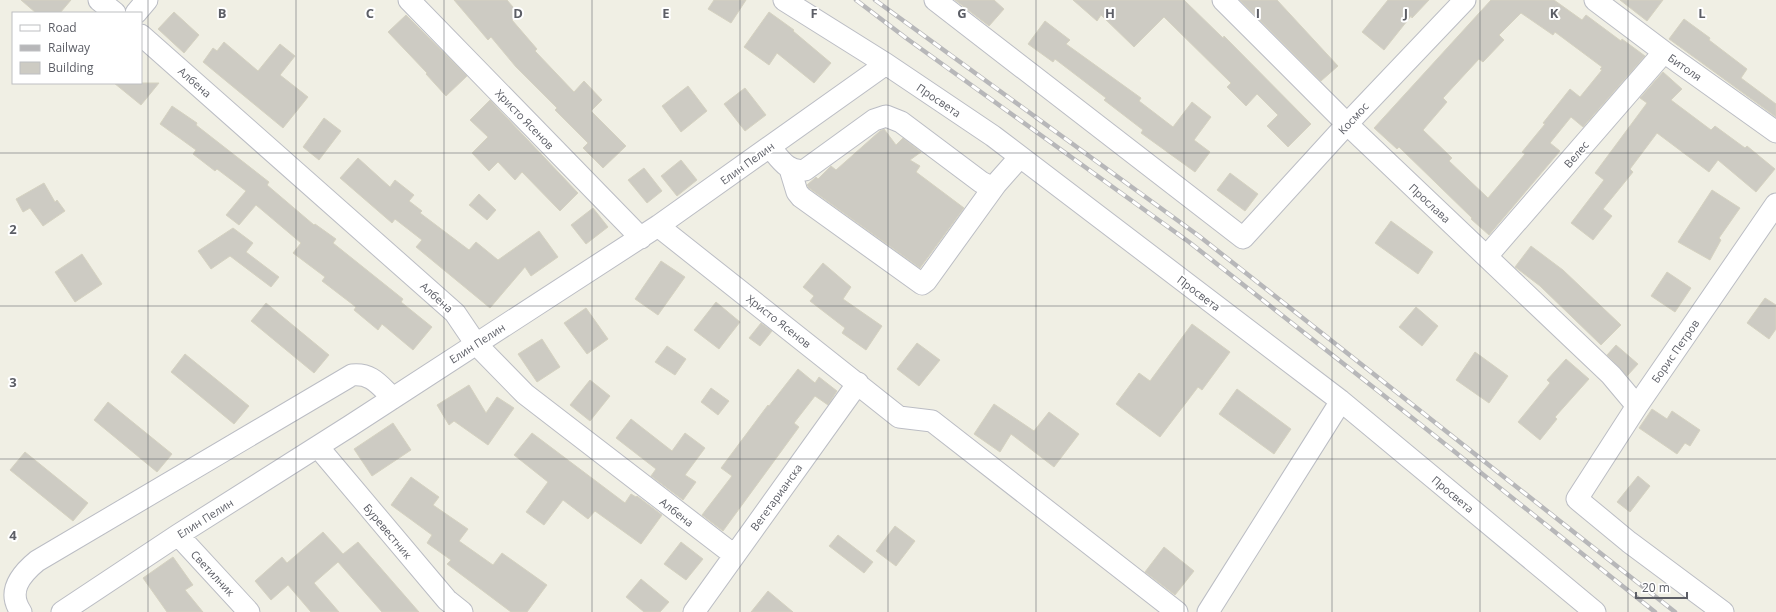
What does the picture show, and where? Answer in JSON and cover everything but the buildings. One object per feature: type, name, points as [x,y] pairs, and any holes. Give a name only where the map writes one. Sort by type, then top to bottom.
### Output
[{"type":"street","points":[[99,0],[114,12]]},
{"type":"street","points":[[137,12],[147,0]]},
{"type":"street","name":"Христо Ясенов","points":[[409,0],[641,238]]},
{"type":"street","name":"Просвета","points":[[784,0],[886,64],[993,136],[1341,401],[1595,612]]},
{"type":"street","name":"Космос","points":[[935,0],[1244,238],[1347,124],[1465,0]]},
{"type":"street","name":"Прослава","points":[[1223,0],[1347,124],[1611,374],[1637,406]]},
{"type":"street","name":"Битоля","points":[[1595,0],[1664,52],[1776,132]]},
{"type":"street","name":"Албена","points":[[142,36],[455,313],[476,344],[525,394],[734,555]]},
{"type":"street","name":"Велес","points":[[1487,256],[1664,52]]},
{"type":"street","name":"Елин Пелин","points":[[62,612],[178,535],[318,447],[641,238],[886,64]]},
{"type":"street","points":[[770,147],[790,169],[797,172],[805,170],[874,120],[886,116],[901,122],[981,182],[990,186],[996,184]]},
{"type":"street","points":[[790,169],[797,192],[801,197],[922,284],[926,281],[996,184],[1020,157]]},
{"type":"street","name":"Борис Петров","points":[[1723,612],[1629,542],[1577,499],[1637,406],[1776,204]]},
{"type":"street","name":"Христо Ясенов","points":[[658,226],[899,417],[932,421],[1177,612]]},
{"type":"street","points":[[21,612],[15,603],[18,582],[25,571],[36,561],[352,375],[362,374],[372,378],[393,398]]},
{"type":"street","name":"Вегетарианска","points":[[694,612],[858,383]]},
{"type":"street","points":[[1208,612],[1341,401]]},
{"type":"street","name":"Буревестник","points":[[318,447],[447,600],[462,612]]},
{"type":"street","name":"Светилник","points":[[178,535],[249,612]]},
{"type":"railway","points":[[856,0],[906,38],[1189,242],[1655,612]]},
{"type":"railway","points":[[875,0],[1199,236],[1675,612]]}]
